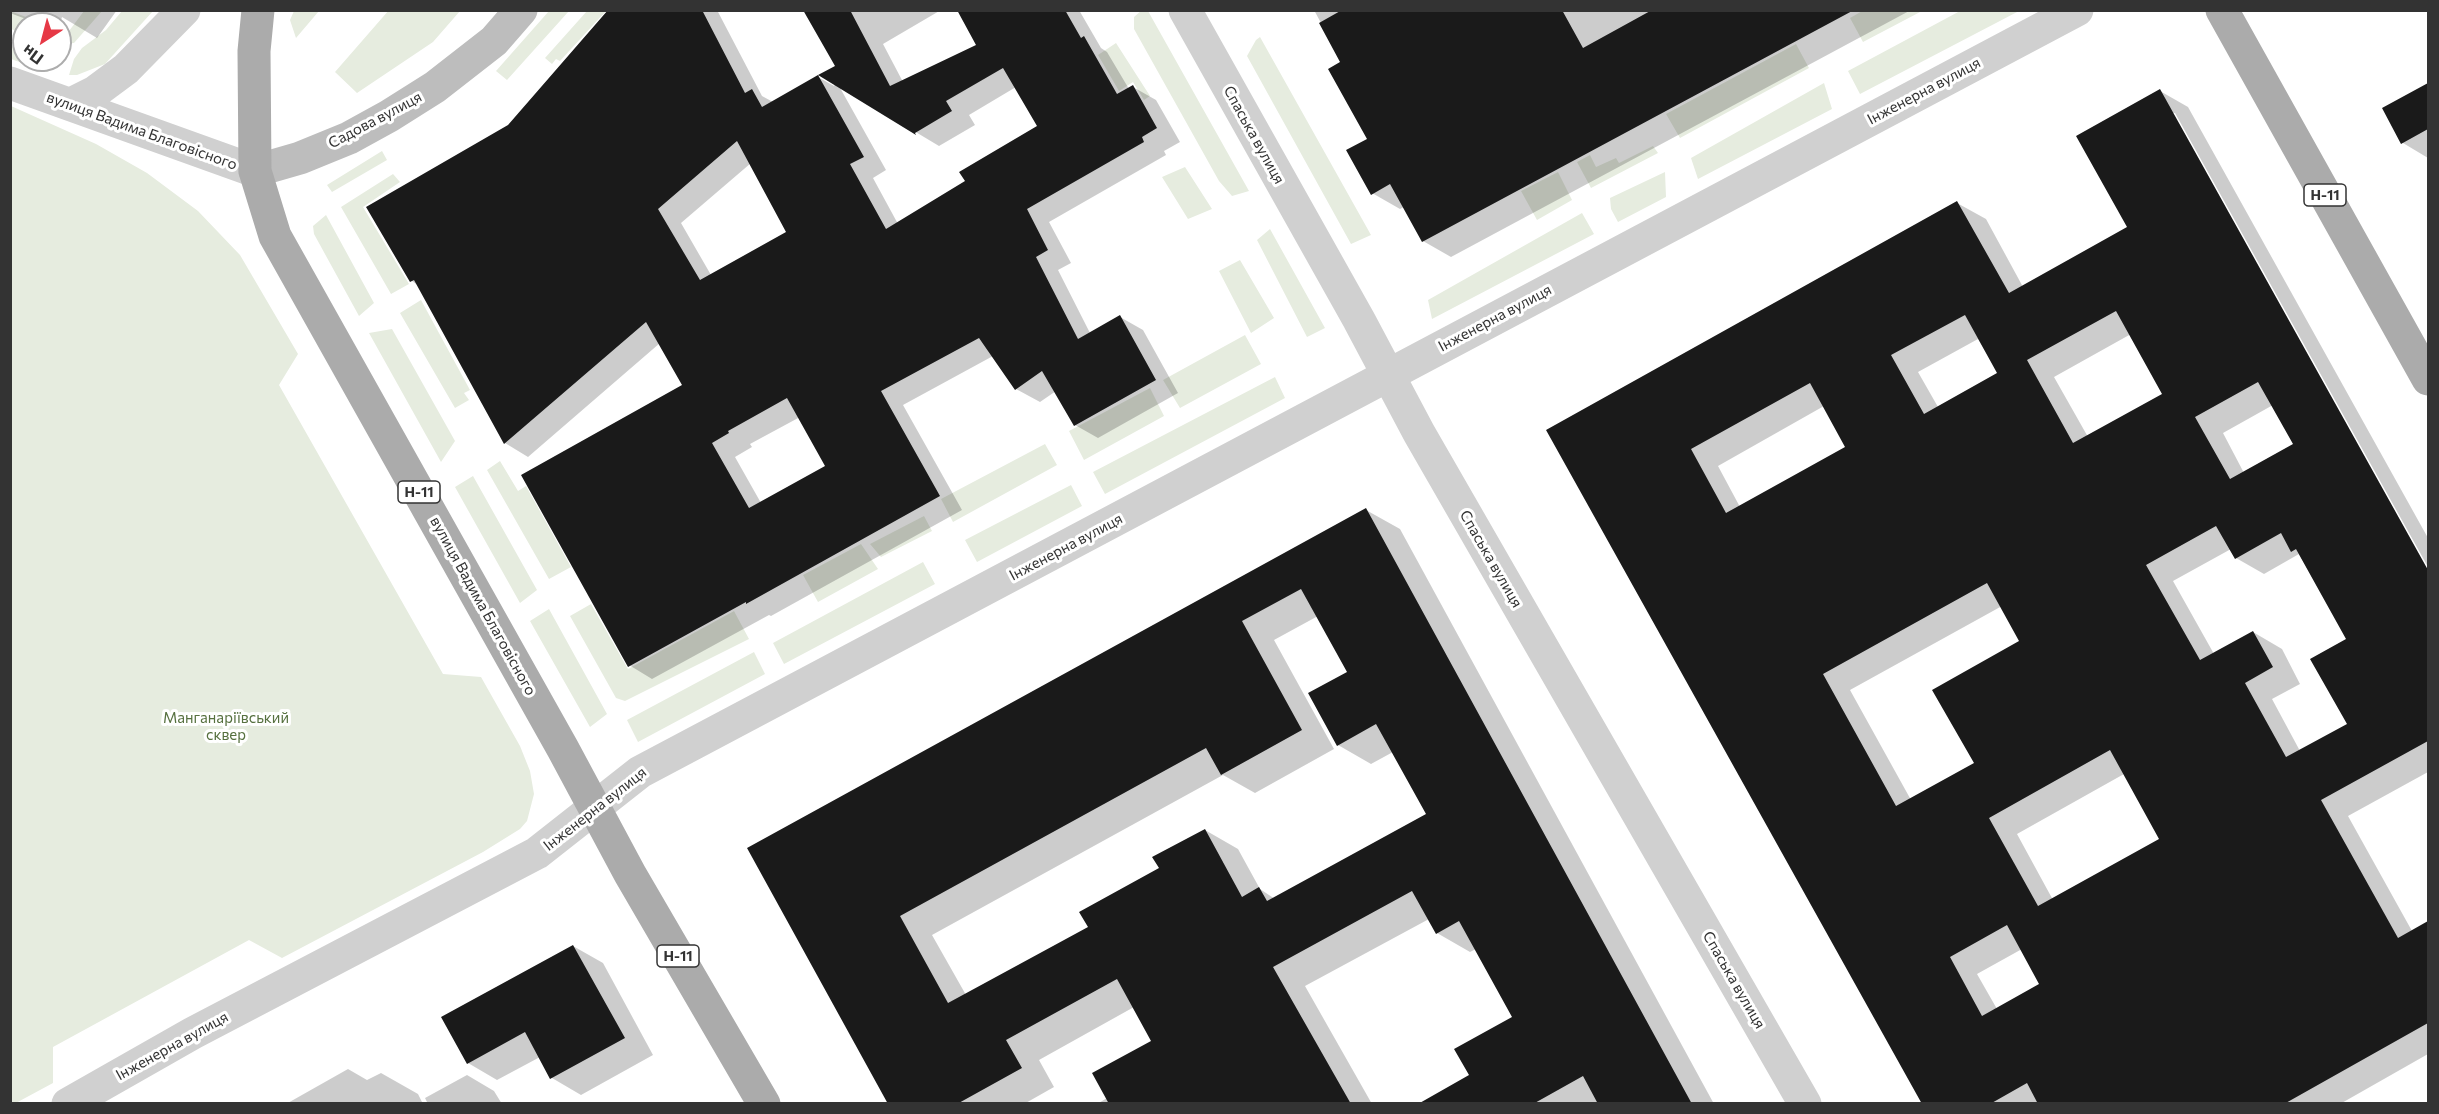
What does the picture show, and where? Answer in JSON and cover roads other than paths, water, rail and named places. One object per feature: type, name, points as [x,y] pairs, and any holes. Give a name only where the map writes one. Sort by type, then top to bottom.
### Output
[{"type":"main road","name":"Н-11","points":[[255,171],[254,51],[258,10]]},
{"type":"main road","name":"Садова вулиця","points":[[255,171],[300,158],[349,138],[389,116],[435,87],[494,41],[521,10]]},
{"type":"main road","name":"Н-11","points":[[2223,10],[2428,379]]},
{"type":"main road","name":"вулиця Вадима Благовісного","points":[[255,171],[275,236],[595,807],[630,874],[765,1104]]},
{"type":"street","points":[[71,104],[95,92],[126,69],[184,10]]},
{"type":"street","name":"Спаська вулиця","points":[[1185,10],[1389,375],[1419,433],[1805,1104]]},
{"type":"street","name":"Інженерна вулиця","points":[[68,1104],[193,1033],[537,854],[640,771],[2077,10]]},
{"type":"street","name":"вулиця Вадима Благовісного","points":[[10,83],[255,171]]},
{"type":"park label","name":"Манганаріївський сквер","points":[[226,726]]}]
